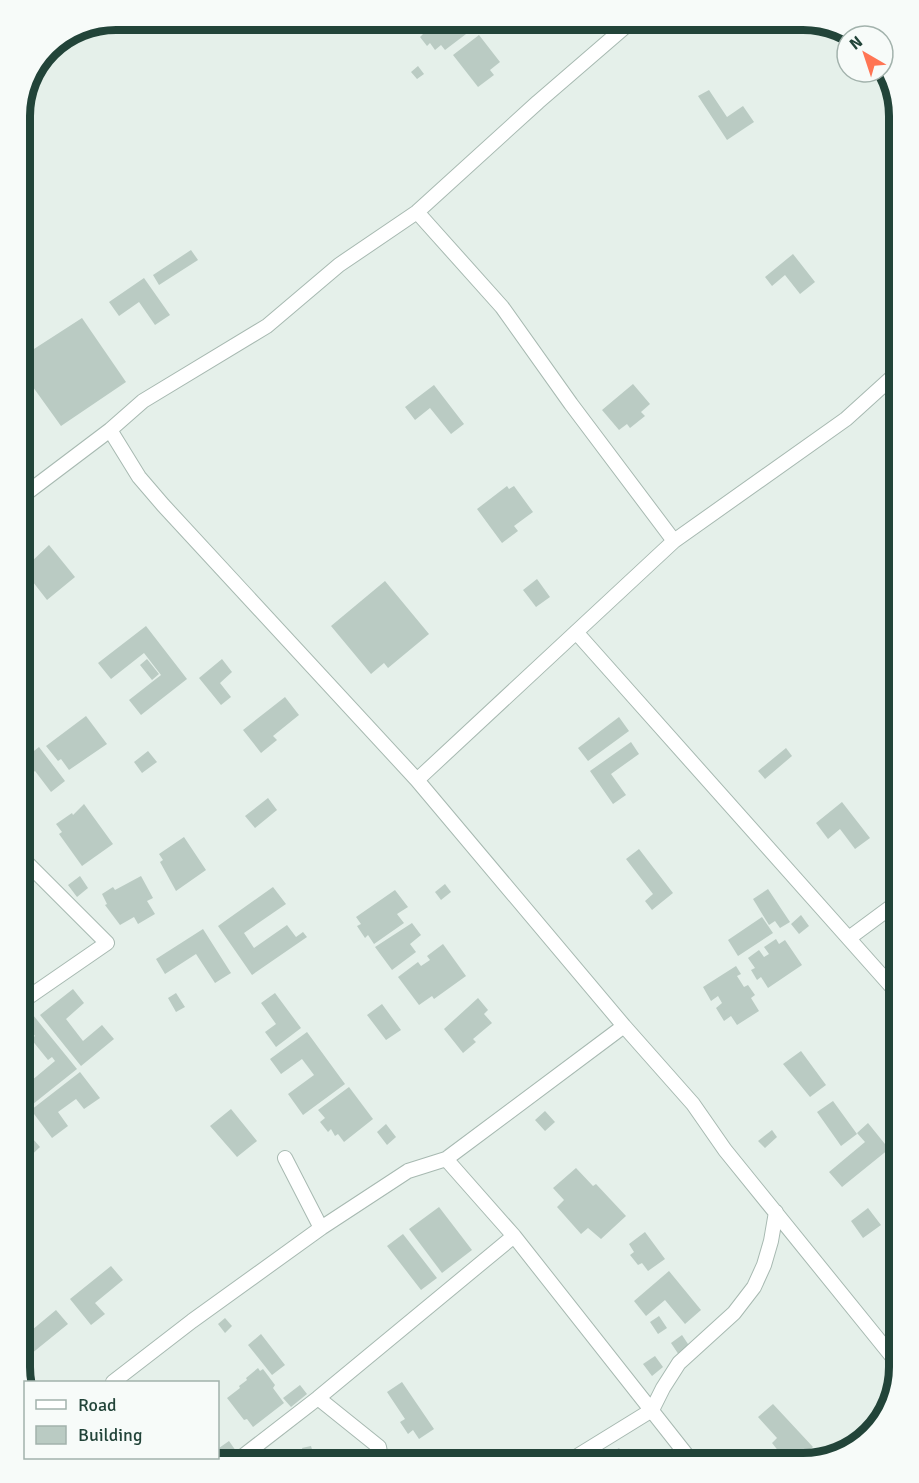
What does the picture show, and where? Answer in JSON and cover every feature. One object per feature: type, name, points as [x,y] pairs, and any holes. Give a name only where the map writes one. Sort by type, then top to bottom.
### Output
[{"type":"street","points":[[30,490],[110,430],[143,401],[267,326],[339,265],[417,212],[621,30]]},
{"type":"street","points":[[417,212],[502,307],[571,404],[674,541]]},
{"type":"street","points":[[417,780],[674,541],[846,419],[889,381]]},
{"type":"street","points":[[110,430],[139,477],[163,505],[417,780],[624,1026],[693,1104],[726,1150],[889,1351]]},
{"type":"street","points":[[576,632],[889,982]]},
{"type":"street","points":[[30,866],[108,943],[30,996]]},
{"type":"street","points":[[849,938],[889,909]]},
{"type":"street","points":[[115,1381],[192,1321],[321,1228],[408,1171],[446,1159],[624,1026]]},
{"type":"street","points":[[285,1158],[321,1228]]},
{"type":"street","points":[[446,1159],[514,1236],[685,1453]]},
{"type":"street","points":[[582,1453],[652,1410],[679,1363],[734,1313],[754,1287],[764,1265],[776,1212]]},
{"type":"street","points":[[247,1453],[318,1398],[514,1236]]},
{"type":"street","points":[[318,1398],[379,1447],[380,1453]]},
{"type":"building","points":[[420,30],[470,31],[445,50],[441,45],[435,50],[430,43],[427,46],[420,37],[423,34]]},
{"type":"building","points":[[479,35],[500,62],[490,70],[494,75],[478,87],[453,55]]},
{"type":"building","points":[[418,66],[424,74],[417,79],[411,72]]},
{"type":"building","points":[[709,90],[727,117],[743,106],[754,122],[727,140],[698,96]]},
{"type":"building","points":[[191,250],[198,260],[159,285],[153,275]]},
{"type":"building","points":[[793,254],[815,282],[800,294],[785,275],[772,286],[765,277]]},
{"type":"building","points":[[144,278],[170,315],[155,325],[139,302],[119,316],[109,302]]},
{"type":"building","points":[[82,318],[126,382],[61,426],[30,383],[30,352]]},
{"type":"building","points":[[633,384],[650,404],[641,412],[645,416],[630,428],[627,424],[619,430],[602,410]]},
{"type":"building","points":[[434,385],[464,424],[451,434],[430,408],[415,420],[405,407]]},
{"type":"building","points":[[507,486],[509,489],[514,486],[533,512],[514,526],[518,531],[502,543],[477,509]]},
{"type":"building","points":[[49,545],[75,577],[47,600],[30,578],[30,570],[34,567],[30,563]]},
{"type":"building","points":[[537,579],[550,597],[536,607],[523,590]]},
{"type":"building","points":[[385,581],[429,634],[388,668],[384,663],[371,674],[331,626]]},
{"type":"building","points":[[146,626],[187,679],[141,715],[129,700],[161,675],[144,653],[111,679],[98,663]]},
{"type":"building","points":[[147,659],[159,674],[152,680],[140,665]]},
{"type":"building","points":[[222,659],[232,672],[220,683],[231,697],[221,705],[199,678]]},
{"type":"building","points":[[285,697],[299,715],[273,736],[277,740],[261,753],[243,730]]},
{"type":"building","points":[[86,716],[107,744],[69,770],[61,759],[58,761],[46,746]]},
{"type":"building","points":[[619,717],[629,731],[588,761],[578,748]]},
{"type":"building","points":[[631,742],[639,754],[611,774],[626,795],[613,804],[590,771]]},
{"type":"building","points":[[39,747],[65,781],[51,792],[35,771],[30,775],[30,754]]},
{"type":"building","points":[[786,748],[792,756],[765,779],[758,771]]},
{"type":"building","points":[[148,751],[157,762],[142,773],[134,762]]},
{"type":"building","points":[[268,798],[277,810],[255,828],[245,816]]},
{"type":"building","points":[[842,802],[870,838],[855,849],[840,829],[828,839],[816,823]]},
{"type":"building","points":[[84,804],[113,844],[82,866],[59,834],[62,832],[56,824],[72,813],[73,815]]},
{"type":"building","points":[[184,837],[206,870],[176,891],[160,862],[163,860],[159,854]]},
{"type":"building","points":[[639,849],[673,893],[652,910],[645,901],[653,894],[626,859]]},
{"type":"building","points":[[80,876],[88,888],[77,897],[68,885]]},
{"type":"building","points":[[141,876],[153,898],[147,901],[155,914],[138,924],[134,917],[120,925],[105,905],[107,904],[102,894],[113,887],[115,890]]},
{"type":"building","points":[[445,884],[451,892],[441,900],[435,892]]},
{"type":"building","points":[[273,887],[286,904],[244,933],[254,948],[287,925],[296,937],[303,932],[307,937],[252,975],[218,926]]},
{"type":"building","points":[[768,889],[790,922],[780,928],[775,921],[769,925],[753,899]]},
{"type":"building","points":[[395,890],[408,907],[397,914],[404,923],[374,944],[368,935],[365,938],[357,926],[361,924],[356,917]]},
{"type":"building","points":[[801,915],[809,926],[799,934],[791,924]]},
{"type":"building","points":[[762,917],[773,933],[738,956],[728,940]]},
{"type":"building","points":[[412,923],[421,935],[410,944],[416,952],[392,970],[375,947]]},
{"type":"building","points":[[203,929],[231,973],[215,983],[196,954],[165,974],[156,959]]},
{"type":"building","points":[[776,939],[779,944],[785,940],[802,965],[768,988],[761,977],[757,980],[751,970],[755,968],[748,958],[759,950],[764,957],[769,954],[764,947]]},
{"type":"building","points":[[443,944],[466,976],[434,999],[432,996],[419,1005],[398,977],[418,962],[421,966],[430,960],[427,956]]},
{"type":"building","points":[[736,966],[741,974],[737,976],[744,987],[748,985],[755,995],[751,998],[759,1011],[737,1025],[731,1016],[724,1021],[716,1008],[722,1003],[718,996],[711,1001],[703,987]]},
{"type":"building","points":[[73,989],[84,1003],[66,1019],[83,1041],[102,1025],[114,1039],[81,1066],[40,1015]]},
{"type":"building","points":[[176,993],[185,1007],[176,1012],[168,998]]},
{"type":"building","points":[[275,993],[301,1028],[276,1047],[265,1032],[276,1024],[261,1003]]},
{"type":"building","points":[[478,998],[488,1010],[484,1014],[492,1023],[473,1039],[476,1042],[463,1053],[444,1029]]},
{"type":"building","points":[[382,1004],[401,1030],[386,1040],[367,1015]]},
{"type":"building","points":[[33,1015],[77,1069],[30,1106],[30,1082],[55,1061],[52,1057],[48,1060],[31,1039],[35,1036],[30,1030],[30,1017]]},
{"type":"building","points":[[307,1032],[345,1084],[303,1115],[288,1094],[314,1075],[302,1059],[281,1074],[270,1059]]},
{"type":"building","points":[[801,1051],[826,1085],[810,1097],[783,1064]]},
{"type":"building","points":[[80,1072],[100,1098],[84,1109],[76,1099],[58,1112],[68,1126],[52,1138],[31,1110]]},
{"type":"building","points":[[349,1087],[373,1119],[344,1142],[338,1134],[335,1136],[331,1129],[328,1132],[320,1122],[325,1118],[318,1110]]},
{"type":"building","points":[[833,1101],[857,1134],[841,1146],[817,1112]]},
{"type":"building","points":[[231,1109],[257,1141],[237,1157],[210,1126]]},
{"type":"building","points":[[545,1111],[555,1122],[545,1131],[535,1120]]},
{"type":"building","points":[[868,1123],[889,1149],[842,1187],[829,1172],[865,1142],[857,1133]]},
{"type":"building","points":[[386,1124],[396,1137],[387,1145],[377,1132]]},
{"type":"building","points":[[772,1130],[777,1137],[765,1148],[758,1141]]},
{"type":"building","points":[[30,1136],[40,1147],[30,1156]]},
{"type":"building","points":[[576,1168],[593,1186],[596,1184],[626,1216],[601,1239],[588,1228],[581,1234],[557,1207],[564,1200],[553,1188]]},
{"type":"building","points":[[439,1207],[472,1250],[442,1273],[409,1229]]},
{"type":"building","points":[[868,1208],[881,1225],[863,1238],[851,1221]]},
{"type":"building","points":[[645,1232],[665,1259],[648,1271],[642,1263],[638,1265],[630,1255],[634,1252],[629,1244]]},
{"type":"building","points":[[403,1234],[437,1278],[421,1290],[387,1246]]},
{"type":"building","points":[[111,1266],[123,1280],[95,1303],[105,1314],[91,1325],[70,1299]]},
{"type":"building","points":[[669,1271],[701,1310],[685,1324],[665,1300],[646,1316],[634,1301]]},
{"type":"building","points":[[56,1310],[68,1324],[31,1354],[33,1357],[30,1360],[30,1332]]},
{"type":"building","points":[[659,1316],[667,1328],[658,1334],[650,1322]]},
{"type":"building","points":[[225,1318],[232,1326],[225,1333],[218,1324]]},
{"type":"building","points":[[261,1334],[285,1365],[272,1375],[248,1345]]},
{"type":"building","points":[[682,1335],[690,1347],[679,1355],[671,1343]]},
{"type":"building","points":[[655,1356],[663,1367],[652,1376],[643,1364]]},
{"type":"building","points":[[258,1368],[260,1371],[263,1369],[275,1385],[273,1388],[284,1403],[253,1427],[247,1419],[244,1420],[227,1398],[240,1388],[239,1386],[247,1380],[246,1378]]},
{"type":"building","points":[[402,1382],[434,1429],[419,1439],[413,1430],[408,1434],[400,1422],[405,1419],[387,1392]]},
{"type":"building","points":[[300,1385],[307,1394],[291,1407],[283,1398]]},
{"type":"building","points":[[773,1404],[813,1447],[807,1453],[780,1453],[772,1443],[777,1438],[758,1417]]},
{"type":"building","points":[[229,1441],[236,1451],[222,1453],[219,1448]]},
{"type":"building","points":[[311,1446],[313,1453],[304,1453],[302,1448]]},
{"type":"building","points":[[619,1448],[622,1453],[611,1453]]}]
